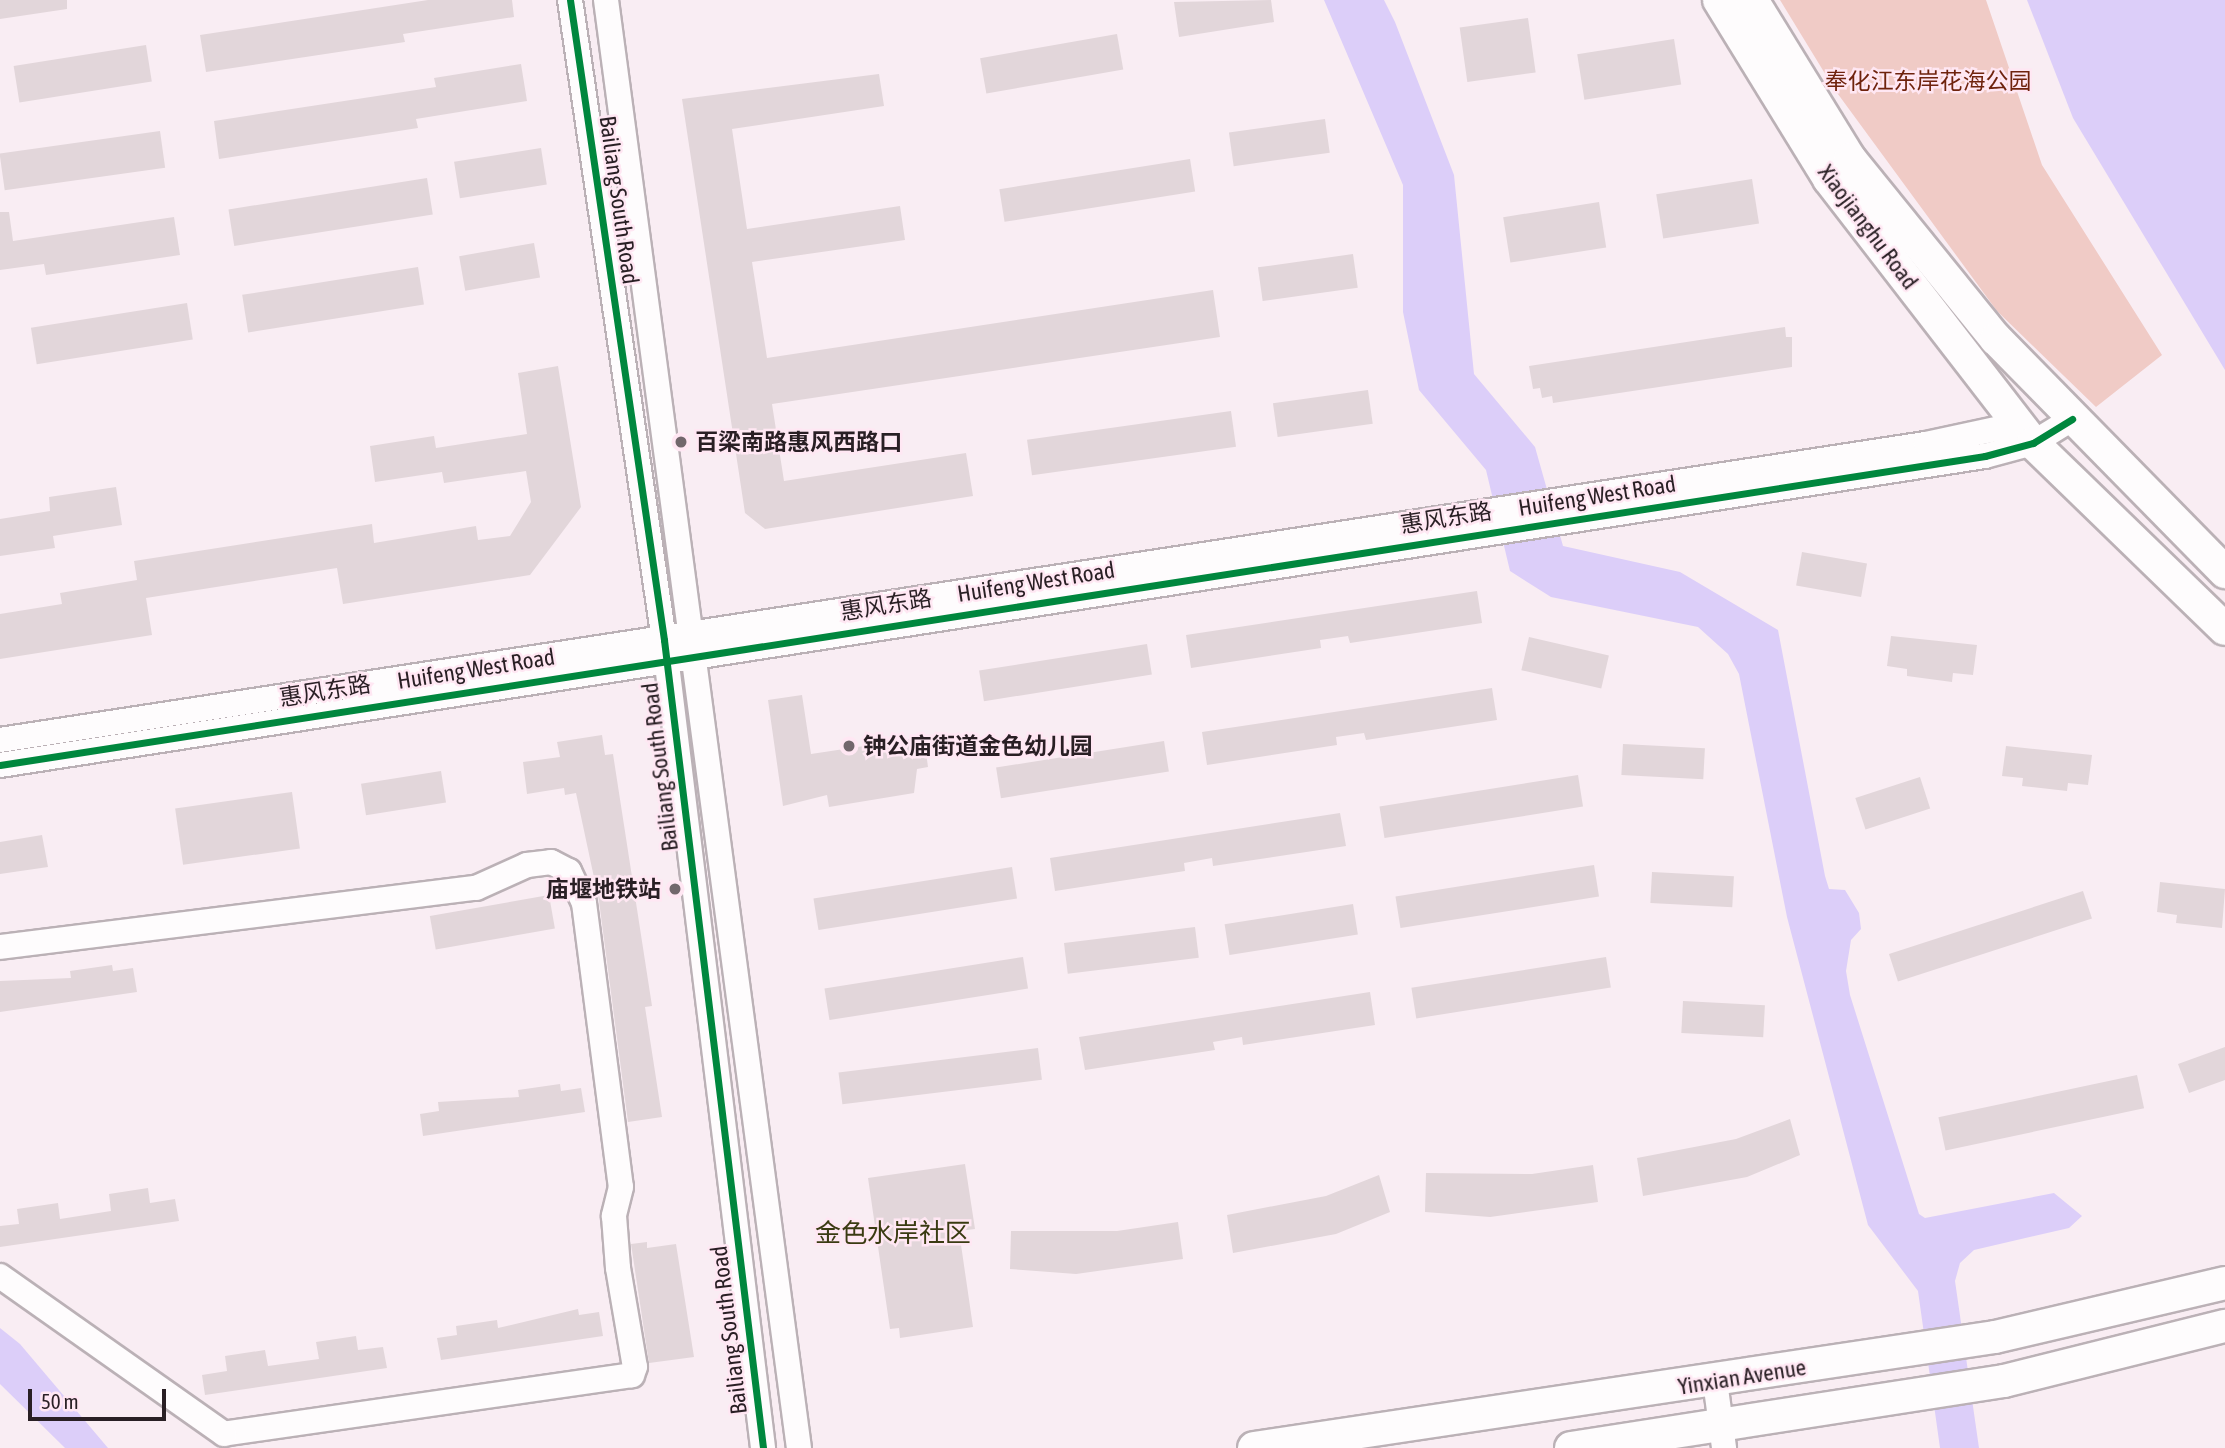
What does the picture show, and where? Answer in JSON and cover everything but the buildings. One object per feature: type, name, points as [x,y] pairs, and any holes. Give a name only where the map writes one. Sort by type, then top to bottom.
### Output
[{"type":"main road","name":"Xiaojianghu Road","points":[[1719,0],[1829,179],[2026,434],[2225,629]]},
{"type":"main road","name":"Xiaojianghu Road","points":[[1752,0],[1850,159],[2063,411],[2225,572]]},
{"type":"main road","points":[[2026,434],[2063,411]]},
{"type":"main road","name":"Yinxian Avenue","points":[[1254,1448],[1995,1337],[2225,1283]]},
{"type":"main road","name":"Yinxian Avenue","points":[[1571,1448],[1722,1436],[2004,1381],[2225,1326]]},
{"type":"street","name":"Bailiang South Road","points":[[570,0],[666,650],[763,1448]]},
{"type":"street","name":"Bailiang South Road","points":[[606,0],[799,1448]]},
{"type":"street","name":"惠风东路","points":[[0,740],[666,650],[2026,434]]},
{"type":"street","name":"Huifeng West Road","points":[[0,765],[666,650]]},
{"type":"street","points":[[0,947],[476,888],[527,865],[551,862],[569,871],[584,903],[621,1187],[614,1216],[618,1268],[635,1367],[632,1375],[225,1434],[0,1276]]},
{"type":"street","points":[[1715,1381],[1722,1436]]},
{"type":"green space","name":"奉化江东岸花海公园","points":[[1780,0],[1986,0],[2042,165],[2162,355],[2096,407],[1997,311],[1835,90]]},
{"type":"shaded area","points":[[1324,0],[1384,0],[1395,22],[1454,175],[1474,374],[1535,447],[1563,546],[1680,572],[1778,630],[1825,876],[1829,889],[1845,890],[1859,913],[1861,929],[1851,940],[1846,971],[1850,995],[1919,1214],[1925,1218],[2054,1193],[2082,1216],[2069,1228],[1974,1250],[1960,1263],[1955,1281],[1979,1448],[1940,1448],[1918,1291],[1868,1225],[1787,917],[1739,674],[1728,654],[1698,627],[1551,597],[1510,571],[1486,470],[1419,390],[1403,312],[1403,185]]},
{"type":"shaded area","points":[[2027,0],[2225,0],[2225,370],[2073,118]]},
{"type":"shaded area","points":[[0,1328],[20,1344],[108,1448],[65,1448],[0,1384]]},
{"type":"cycle path","points":[[570,0],[664,640],[763,1448]]},
{"type":"cycle path","points":[[0,765],[1985,456],[2033,443],[2072,419]]},
{"type":"place","name":"百梁南路惠风西路口","points":[[681,442]]},
{"type":"place","name":"钟公庙街道金色幼儿园","points":[[849,746]]},
{"type":"place","name":"庙堰地铁站","points":[[675,889]]},
{"type":"district","name":"金色水岸社区","points":[[893,1234]]}]
